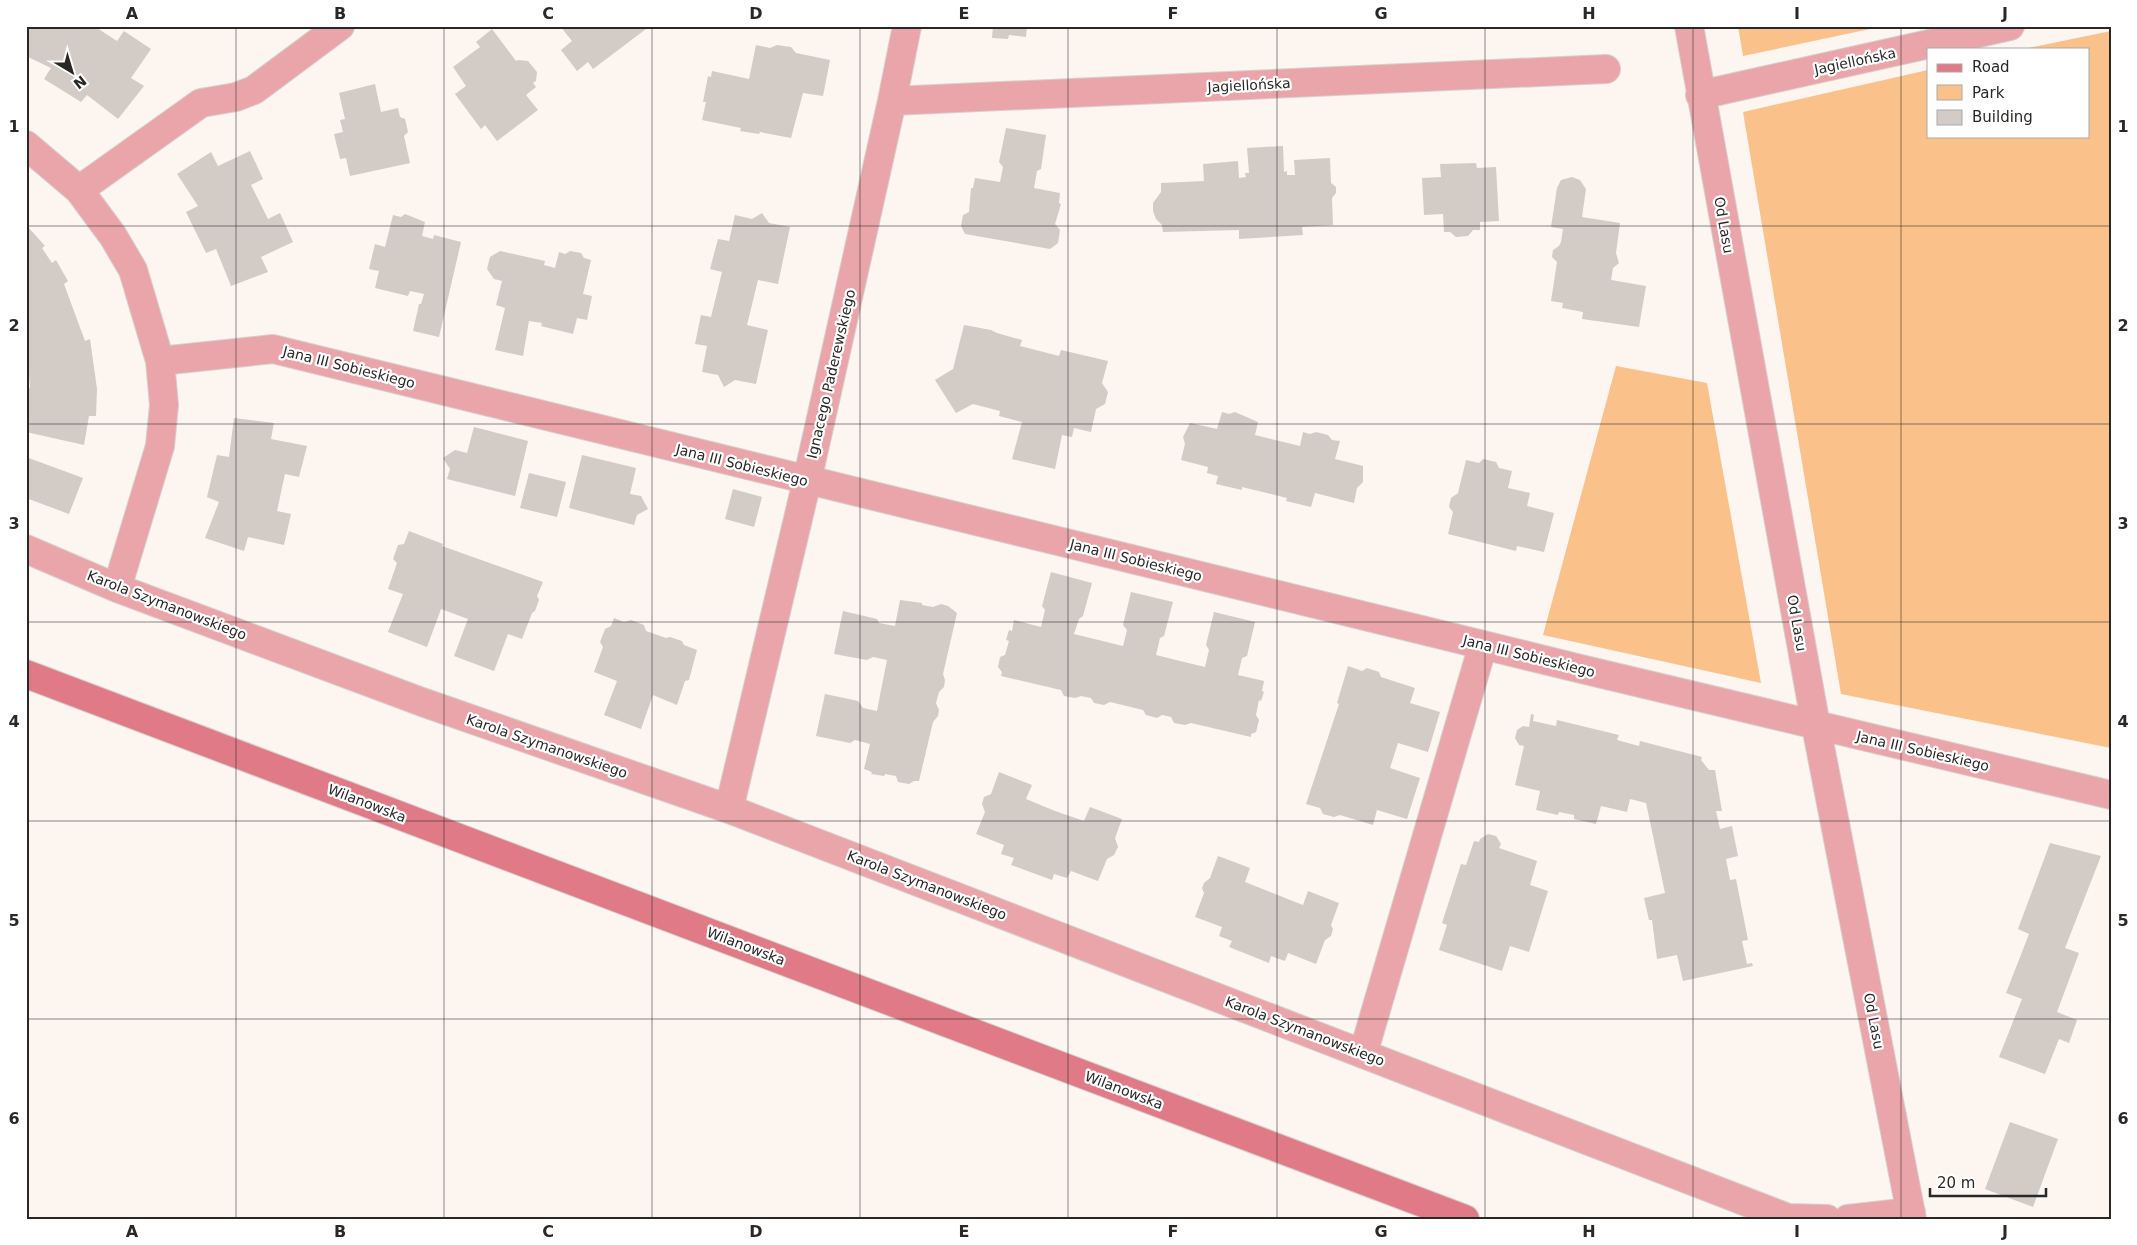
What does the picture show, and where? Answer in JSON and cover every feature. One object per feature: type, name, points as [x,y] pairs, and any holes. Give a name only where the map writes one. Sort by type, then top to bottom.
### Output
[{"type":"main road","name":"Wilanowska","points":[[26,674],[1465,1219]]},
{"type":"street","points":[[79,190],[201,103],[236,97],[254,90],[340,26]]},
{"type":"street","name":"Ignacego Paderewskiego","points":[[729,809],[807,481],[892,100],[906,26]]},
{"type":"street","name":"Od Lasu","points":[[1689,26],[1816,726],[1911,1215]]},
{"type":"street","name":"Jagiellońska","points":[[1700,95],[2010,26]]},
{"type":"street","name":"Jagiellońska","points":[[892,100],[1606,69]]},
{"type":"street","points":[[26,145],[79,190],[113,236],[133,270],[160,361],[164,404],[160,446],[117,588]]},
{"type":"street","name":"Jana III Sobieskiego","points":[[160,361],[273,349],[1816,726],[2111,795]]},
{"type":"street","name":"Karola Szymanowskiego","points":[[26,549],[117,588],[422,702],[729,809],[1788,1218],[1826,1219]]},
{"type":"street","points":[[1363,1054],[1483,644]]},
{"type":"street","points":[[1848,1219],[1911,1215]]},
{"type":"green space","points":[[1738,26],[1884,26],[1743,56]]},
{"type":"green space","points":[[2111,31],[2111,748],[1841,694],[1743,112],[1927,70],[1927,138],[2090,138],[2090,48],[2028,48]]},
{"type":"green space","points":[[1616,366],[1707,383],[1761,683],[1543,635]]},
{"type":"building","points":[[27,26],[94,26],[117,41],[124,31],[151,49],[131,78],[144,86],[118,119],[87,95],[81,102],[44,79],[51,68],[26,56]]},
{"type":"building","points":[[560,26],[650,26],[593,69],[588,62],[577,71],[561,50],[572,41]]},
{"type":"building","points":[[993,26],[1027,26],[1026,37],[1009,35],[1008,39],[992,38]]},
{"type":"building","points":[[492,29],[516,61],[528,61],[537,72],[536,81],[533,83],[536,87],[526,95],[538,110],[497,141],[485,125],[481,129],[455,94],[466,86],[453,67],[480,47],[476,42]]},
{"type":"building","points":[[756,45],[770,48],[777,45],[791,47],[796,53],[830,60],[823,96],[803,93],[791,138],[760,132],[759,134],[740,131],[741,128],[702,120],[706,102],[703,102],[708,76],[711,77],[712,71],[749,79]]},
{"type":"building","points":[[375,84],[381,112],[398,108],[400,117],[405,119],[408,132],[404,136],[410,163],[350,176],[346,158],[340,159],[334,134],[343,132],[340,120],[345,119],[339,93]]},
{"type":"building","points":[[1006,128],[1046,135],[1041,169],[1037,171],[1034,188],[1060,193],[1059,203],[1061,204],[1055,224],[1060,230],[1058,243],[1050,249],[965,234],[961,226],[963,215],[969,212],[971,188],[973,188],[975,178],[1000,182],[1003,167],[999,162]]},
{"type":"building","points":[[1283,146],[1284,172],[1287,171],[1287,175],[1295,175],[1294,160],[1330,158],[1331,183],[1336,187],[1336,193],[1332,198],[1333,225],[1302,227],[1303,235],[1239,239],[1239,230],[1163,232],[1162,225],[1156,219],[1153,211],[1153,203],[1161,192],[1161,183],[1204,181],[1203,164],[1238,161],[1239,178],[1246,177],[1245,173],[1249,173],[1247,148]]},
{"type":"building","points":[[250,151],[263,179],[251,185],[268,219],[280,213],[293,242],[261,257],[268,272],[231,286],[216,249],[206,253],[186,212],[198,206],[177,174],[211,152],[218,166]]},
{"type":"building","points":[[1476,163],[1477,168],[1496,167],[1499,221],[1480,222],[1480,230],[1473,230],[1468,236],[1456,237],[1450,232],[1444,232],[1443,214],[1424,215],[1422,178],[1441,177],[1440,164]]},
{"type":"building","points":[[1572,177],[1580,180],[1586,189],[1582,217],[1620,223],[1616,253],[1619,263],[1613,268],[1611,280],[1646,286],[1639,327],[1582,319],[1583,312],[1562,308],[1563,303],[1551,301],[1557,262],[1552,257],[1553,250],[1561,242],[1563,229],[1551,227],[1557,188],[1561,180]]},
{"type":"building","points":[[762,213],[769,223],[790,227],[778,284],[758,280],[747,325],[768,330],[756,384],[735,380],[724,387],[718,375],[702,372],[707,346],[695,344],[701,315],[711,317],[722,272],[710,269],[718,239],[729,241],[735,215],[752,219]]},
{"type":"building","points":[[405,214],[425,222],[422,236],[433,239],[434,235],[461,242],[439,337],[413,331],[419,304],[421,304],[424,294],[410,291],[408,296],[375,288],[379,271],[369,269],[375,244],[385,247],[393,215],[401,217]]},
{"type":"building","points":[[29,228],[45,246],[42,248],[52,263],[56,260],[68,281],[64,284],[85,341],[90,339],[97,389],[96,416],[89,416],[84,445],[26,432],[26,389],[30,388],[29,375],[26,376],[26,230]]},
{"type":"building","points":[[500,251],[545,261],[544,265],[555,268],[559,252],[565,254],[570,251],[581,253],[584,258],[591,260],[583,294],[592,296],[587,320],[577,318],[573,334],[541,326],[542,323],[529,321],[523,356],[495,350],[505,308],[496,305],[502,281],[494,279],[487,269],[490,257]]},
{"type":"building","points":[[964,325],[991,330],[1022,340],[1020,346],[1059,356],[1061,350],[1108,361],[1102,383],[1108,392],[1105,404],[1096,409],[1091,432],[1074,428],[1072,437],[1062,435],[1055,469],[1012,459],[1022,422],[999,416],[1000,411],[973,404],[956,413],[935,380],[953,369]]},
{"type":"building","points":[[1222,412],[1229,414],[1235,412],[1258,422],[1255,435],[1300,446],[1303,432],[1310,434],[1316,432],[1328,435],[1332,440],[1340,441],[1335,459],[1363,466],[1363,482],[1357,488],[1354,503],[1315,493],[1311,507],[1286,501],[1287,498],[1242,487],[1242,490],[1216,484],[1218,476],[1207,473],[1208,467],[1181,460],[1185,444],[1183,437],[1190,423],[1217,429]]},
{"type":"building","points":[[234,418],[274,423],[271,439],[307,446],[299,477],[285,474],[277,511],[291,514],[284,545],[248,537],[244,551],[205,538],[219,502],[207,497],[217,455],[229,457]]},
{"type":"building","points":[[474,427],[528,441],[515,496],[447,479],[450,469],[443,458],[455,450],[467,453]]},
{"type":"building","points":[[582,455],[636,468],[630,494],[641,496],[648,509],[637,515],[634,525],[569,508]]},
{"type":"building","points":[[26,457],[83,478],[69,514],[26,498]]},
{"type":"building","points":[[1483,459],[1496,462],[1499,468],[1512,471],[1508,488],[1530,493],[1527,506],[1554,513],[1544,552],[1517,546],[1516,551],[1448,534],[1453,512],[1449,507],[1451,498],[1458,493],[1466,460],[1479,463]]},
{"type":"building","points":[[529,473],[566,482],[557,517],[520,508]]},
{"type":"building","points":[[733,489],[762,497],[754,527],[725,519]]},
{"type":"building","points":[[409,531],[443,544],[442,546],[543,582],[537,596],[539,600],[535,611],[532,613],[522,639],[508,634],[494,671],[454,656],[468,619],[441,609],[427,647],[388,632],[403,594],[388,589],[397,563],[393,559],[398,545],[404,544]]},
{"type":"building","points":[[1051,572],[1092,583],[1083,616],[1079,619],[1074,634],[1123,646],[1127,630],[1123,625],[1131,592],[1173,602],[1164,636],[1160,638],[1156,655],[1180,661],[1205,667],[1209,650],[1206,645],[1214,612],[1255,622],[1247,656],[1242,658],[1238,675],[1264,681],[1262,691],[1264,692],[1261,701],[1259,700],[1256,715],[1259,720],[1256,732],[1251,734],[1251,737],[1191,723],[1185,725],[1174,723],[1171,717],[1162,715],[1157,718],[1146,715],[1143,710],[1110,702],[1104,705],[1094,703],[1091,698],[1064,696],[1061,690],[1001,676],[1002,672],[998,667],[1000,657],[1005,655],[1009,641],[1006,640],[1009,630],[1012,631],[1014,620],[1041,627],[1045,610],[1042,606]]},
{"type":"building","points":[[900,600],[922,603],[922,605],[933,607],[941,604],[948,606],[957,613],[943,674],[945,680],[944,687],[939,692],[936,703],[939,710],[938,716],[933,722],[919,781],[909,784],[898,782],[896,776],[871,774],[872,772],[864,769],[870,744],[855,740],[850,743],[816,736],[825,694],[858,701],[863,708],[877,711],[887,660],[873,657],[867,660],[834,654],[843,611],[877,619],[879,623],[895,626]]},
{"type":"building","points":[[614,618],[624,622],[631,620],[644,625],[646,631],[682,641],[684,645],[697,650],[689,680],[685,681],[677,705],[653,695],[641,729],[604,715],[617,681],[594,672],[603,647],[600,642],[605,629],[611,626]]},
{"type":"building","points":[[1348,666],[1362,671],[1367,668],[1379,672],[1381,677],[1415,688],[1410,703],[1440,712],[1428,752],[1398,743],[1390,768],[1420,778],[1407,819],[1377,810],[1373,825],[1340,815],[1334,817],[1323,814],[1320,808],[1306,804],[1339,704],[1337,703]]},
{"type":"building","points":[[1531,714],[1534,715],[1533,721],[1556,726],[1557,720],[1619,735],[1617,740],[1639,746],[1640,741],[1702,757],[1701,760],[1709,770],[1715,770],[1722,811],[1716,811],[1720,829],[1732,826],[1738,856],[1726,859],[1730,880],[1736,879],[1748,940],[1742,941],[1747,964],[1752,963],[1753,966],[1683,981],[1677,955],[1657,959],[1652,920],[1649,920],[1644,898],[1665,893],[1646,803],[1630,799],[1627,812],[1601,806],[1596,824],[1574,819],[1574,815],[1559,812],[1558,815],[1536,810],[1540,791],[1515,785],[1524,746],[1519,745],[1515,738],[1517,730],[1523,726],[1529,727]]},
{"type":"building","points":[[999,772],[1032,785],[1026,799],[1055,811],[1084,821],[1090,807],[1122,819],[1115,838],[1118,847],[1114,855],[1107,859],[1098,881],[1071,871],[1067,878],[1054,874],[1052,880],[1011,865],[1014,858],[1001,854],[1004,845],[976,834],[985,812],[982,804],[984,797],[991,794]]},
{"type":"building","points":[[1488,834],[1496,836],[1501,844],[1499,848],[1537,861],[1530,885],[1548,891],[1529,952],[1510,946],[1502,971],[1439,950],[1447,925],[1442,923],[1461,864],[1466,865],[1474,841],[1479,842],[1480,839]]},
{"type":"building","points":[[2050,843],[2101,856],[2065,948],[2079,953],[2057,1012],[2077,1020],[2069,1043],[2059,1039],[2045,1074],[1999,1057],[2022,999],[2006,993],[2029,934],[2018,929]]},
{"type":"building","points":[[1218,856],[1250,868],[1245,882],[1303,905],[1308,891],[1339,903],[1331,925],[1333,929],[1331,936],[1325,940],[1316,964],[1288,953],[1285,961],[1271,956],[1269,963],[1229,947],[1232,941],[1219,936],[1222,927],[1195,917],[1204,893],[1202,888],[1204,883],[1210,878]]},
{"type":"building","points":[[2010,1122],[2058,1139],[2033,1207],[1985,1189]]}]
